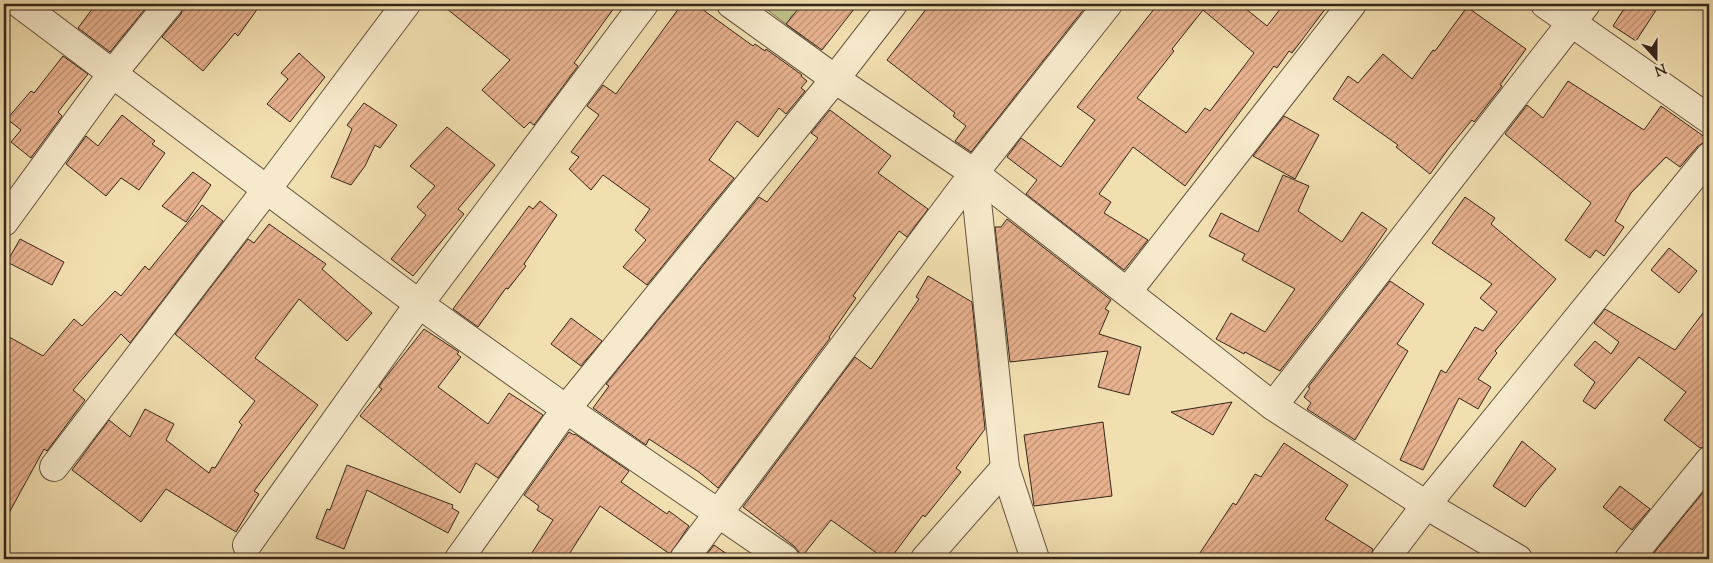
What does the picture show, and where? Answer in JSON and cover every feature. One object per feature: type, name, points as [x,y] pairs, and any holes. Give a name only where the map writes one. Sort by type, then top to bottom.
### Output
[{"type":"street","points":[[20,4],[419,304],[566,409],[785,559]]},
{"type":"street","points":[[4,222],[112,74],[168,4]]},
{"type":"street","points":[[54,467],[406,4]]},
{"type":"street","points":[[248,545],[419,304],[644,4]]},
{"type":"street","points":[[732,4],[835,79],[974,173],[1128,291],[1273,406],[1426,505],[1518,559]]},
{"type":"street","points":[[458,559],[566,409],[835,79],[893,4]]},
{"type":"street","points":[[684,559],[974,173],[1108,4]]},
{"type":"street","points":[[1128,291],[1352,4]]},
{"type":"street","points":[[1545,4],[1579,13],[1709,119]]},
{"type":"street","points":[[1273,406],[1579,13]]},
{"type":"street","points":[[1385,559],[1426,505],[1709,157]]},
{"type":"street","points":[[974,173],[1004,468],[1035,559]]},
{"type":"street","points":[[1629,559],[1709,461]]},
{"type":"street","points":[[925,559],[1004,468]]},
{"type":"green space","points":[[760,4],[848,4],[814,46]]},
{"type":"building","points":[[96,4],[149,4],[110,52],[78,28]]},
{"type":"building","points":[[184,4],[261,4],[238,36],[235,33],[203,71],[162,37],[181,14]]},
{"type":"building","points":[[441,4],[617,4],[574,63],[578,66],[534,125],[530,122],[524,128],[482,90],[510,60]]},
{"type":"building","points":[[682,4],[695,4],[753,46],[755,44],[765,51],[766,49],[802,75],[807,81],[801,88],[805,91],[786,114],[779,108],[758,137],[737,121],[709,160],[734,178],[647,285],[623,267],[646,240],[635,230],[650,209],[603,175],[591,190],[569,169],[579,157],[571,152],[599,115],[587,106],[603,85],[616,94]]},
{"type":"building","points":[[802,4],[858,4],[822,50],[786,24]]},
{"type":"building","points":[[930,4],[1088,4],[971,152],[955,141],[966,126],[953,116],[955,113],[887,60]]},
{"type":"building","points":[[1158,4],[1240,4],[1267,26],[1284,4],[1329,4],[1292,53],[1289,51],[1277,68],[1274,66],[1185,186],[1133,147],[1099,194],[1111,202],[1104,213],[1148,240],[1124,270],[1026,194],[1037,180],[1007,157],[1021,138],[1061,167],[1095,120],[1077,107]],"holes":[[[1203,10],[1254,53],[1210,111],[1205,108],[1186,133],[1137,98]]]},
{"type":"building","points":[[1627,4],[1660,4],[1636,41],[1613,26]]},
{"type":"building","points":[[1467,7],[1526,49],[1500,85],[1502,86],[1474,122],[1472,120],[1449,148],[1430,174],[1396,147],[1398,145],[1333,99],[1348,76],[1358,83],[1383,54],[1412,79]]},
{"type":"building","points":[[299,53],[325,77],[290,122],[267,104],[288,79],[281,73]]},
{"type":"building","points":[[63,56],[88,74],[58,112],[62,116],[31,158],[11,142],[21,130],[7,119],[31,91],[34,93]]},
{"type":"building","points":[[1568,81],[1644,130],[1661,106],[1709,140],[1709,142],[1697,147],[1680,167],[1666,157],[1631,193],[1615,221],[1624,227],[1604,256],[1596,250],[1590,258],[1565,240],[1591,203],[1505,134],[1527,105],[1543,118]]},
{"type":"building","points":[[364,103],[397,125],[380,148],[375,145],[365,166],[351,185],[331,177],[352,129],[347,125]]},
{"type":"building","points":[[830,110],[891,156],[878,173],[928,209],[907,237],[899,231],[853,296],[856,298],[830,338],[718,488],[699,472],[649,439],[646,445],[593,408],[609,386],[606,384],[759,197],[767,202],[818,138],[811,133]]},
{"type":"building","points":[[122,115],[155,141],[152,144],[165,153],[139,190],[121,178],[106,196],[66,164],[86,136],[98,146]]},
{"type":"building","points":[[1284,116],[1319,135],[1295,179],[1253,156]]},
{"type":"building","points":[[447,127],[495,165],[458,209],[464,214],[413,276],[391,259],[426,215],[417,207],[435,186],[410,166]]},
{"type":"building","points":[[193,172],[211,185],[186,222],[162,206]]},
{"type":"building","points":[[1283,175],[1309,186],[1298,211],[1342,242],[1362,212],[1387,229],[1364,263],[1280,371],[1216,339],[1231,313],[1265,332],[1295,289],[1242,260],[1245,254],[1209,236],[1221,213],[1258,232]]},
{"type":"building","points":[[1465,197],[1495,218],[1491,224],[1556,279],[1495,351],[1497,353],[1478,379],[1491,387],[1478,409],[1459,398],[1423,470],[1400,460],[1441,370],[1446,373],[1475,327],[1483,331],[1497,312],[1480,298],[1492,284],[1432,243]]},
{"type":"building","points":[[540,201],[557,215],[524,264],[526,266],[508,289],[506,288],[478,327],[453,309],[529,206],[533,209]]},
{"type":"building","points":[[202,205],[223,221],[130,343],[121,334],[73,390],[85,400],[47,451],[44,449],[4,522],[4,334],[43,356],[74,319],[82,326],[115,291],[121,296],[145,266],[149,270]]},
{"type":"building","points":[[1007,219],[1111,300],[1105,309],[1109,311],[1099,334],[1141,347],[1129,395],[1098,387],[1108,351],[1010,362],[995,227],[1001,227]]},
{"type":"building","points":[[269,224],[326,264],[322,269],[372,313],[347,341],[299,299],[255,358],[318,405],[254,491],[259,494],[236,532],[166,489],[141,522],[72,470],[109,420],[130,437],[145,409],[174,424],[166,440],[209,473],[212,467],[215,468],[242,425],[239,422],[255,401],[175,334],[248,239],[254,243]]},
{"type":"building","points":[[20,239],[64,262],[52,285],[7,262]]},
{"type":"building","points":[[1669,248],[1697,271],[1679,293],[1651,270]]},
{"type":"building","points":[[928,276],[972,302],[985,429],[956,468],[961,472],[925,517],[923,515],[890,559],[885,559],[831,520],[800,559],[799,552],[794,546],[743,507],[855,357],[871,369],[919,299],[916,297]]},
{"type":"building","points":[[1390,281],[1424,304],[1397,344],[1408,351],[1355,440],[1307,409],[1311,403],[1304,397],[1310,388],[1308,387]]},
{"type":"building","points":[[1709,305],[1709,446],[1700,448],[1664,420],[1686,392],[1639,357],[1595,409],[1583,401],[1595,382],[1574,365],[1595,341],[1611,354],[1619,342],[1594,323],[1605,309],[1675,350]]},
{"type":"building","points":[[571,318],[602,341],[581,366],[551,344]]},
{"type":"building","points":[[424,329],[459,352],[457,354],[461,357],[438,387],[488,424],[509,393],[543,415],[498,478],[476,463],[460,493],[360,416],[382,389],[379,387],[382,382]]},
{"type":"building","points":[[1232,402],[1213,435],[1171,412]]},
{"type":"building","points":[[1103,422],[1112,496],[1034,506],[1024,435]]},
{"type":"building","points":[[569,432],[575,434],[629,471],[621,482],[667,514],[669,511],[689,526],[670,554],[600,506],[566,559],[528,559],[553,520],[537,510],[539,506],[524,495]]},
{"type":"building","points":[[1522,441],[1556,469],[1525,507],[1493,486]]},
{"type":"building","points":[[1284,443],[1348,485],[1325,519],[1373,549],[1370,559],[1196,559],[1233,503],[1236,505],[1255,474],[1261,477]]},
{"type":"building","points":[[347,465],[453,505],[452,508],[459,512],[448,533],[367,490],[344,549],[316,538],[327,509],[330,510]]},
{"type":"building","points":[[1709,485],[1709,559],[1650,559],[1657,549]]},
{"type":"building","points":[[1620,486],[1650,509],[1632,530],[1603,507]]},
{"type":"building","points":[[714,545],[734,559],[703,559]]}]
